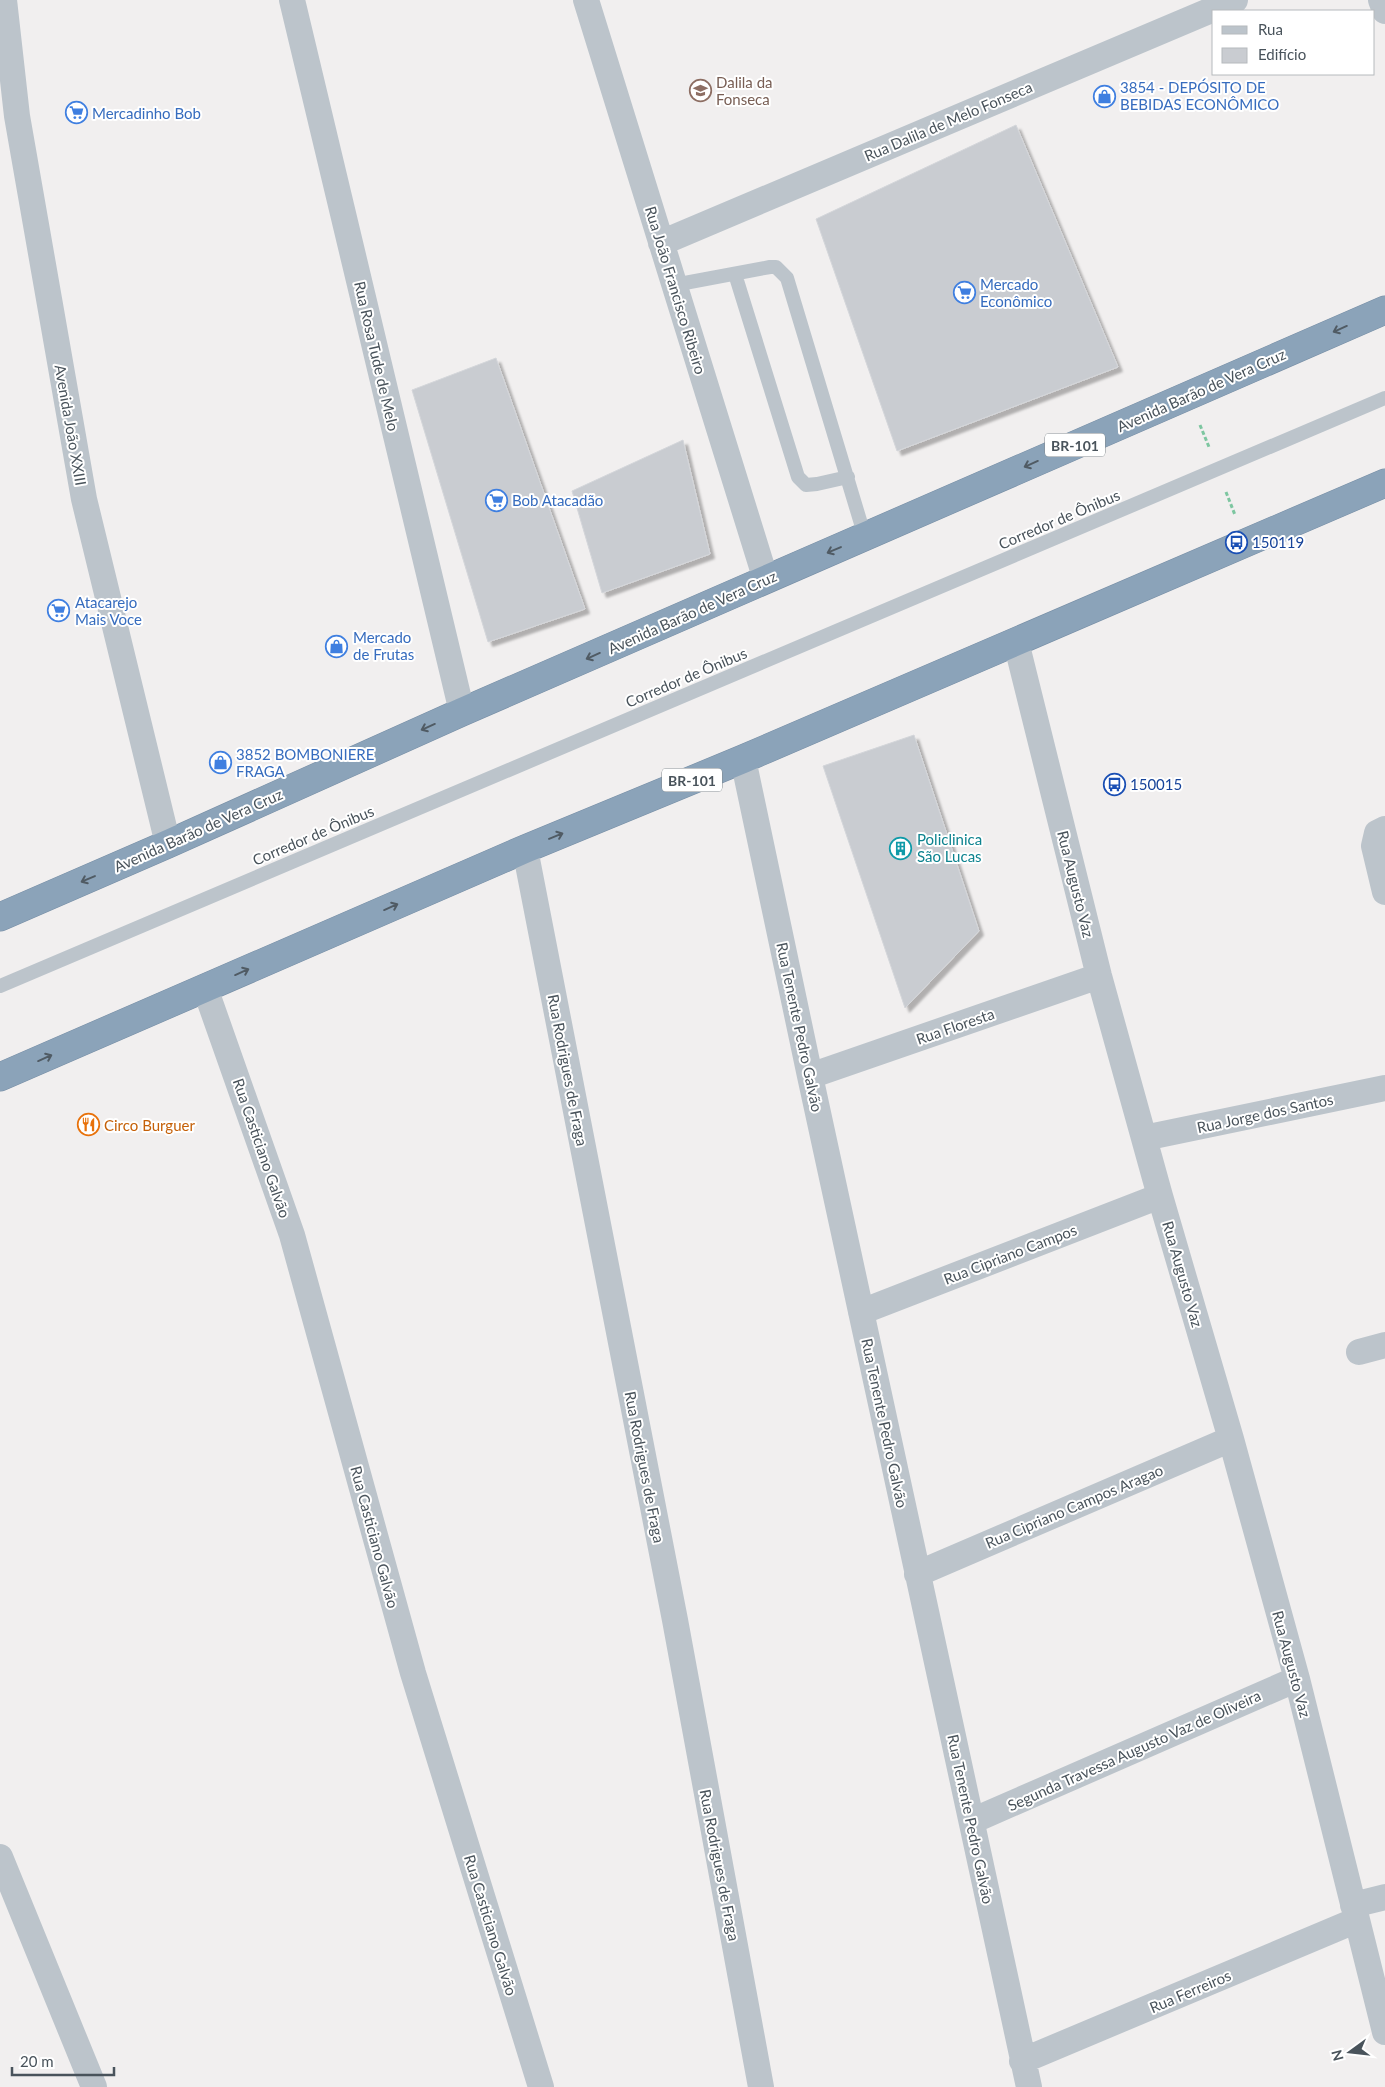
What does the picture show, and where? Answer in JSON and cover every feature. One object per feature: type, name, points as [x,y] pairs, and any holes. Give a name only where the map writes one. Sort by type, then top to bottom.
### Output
[{"type":"highway","name":"Avenida Barão de Vera Cruz","points":[[0,917],[462,712],[1385,310]]},
{"type":"highway","name":"BR-101","points":[[0,1077],[525,849],[744,759],[1385,484]]},
{"type":"street","name":"Avenida João XXIII","points":[[4,0],[8,117],[84,498],[168,844]]},
{"type":"street","name":"Rua Rosa Tude de Melo","points":[[292,0],[462,712]]},
{"type":"street","name":"Rua João Francisco Ribeiro","points":[[586,0],[766,580]]},
{"type":"street","name":"Rua Dalila de Melo Fonseca","points":[[661,243],[1235,0]]},
{"type":"street","points":[[1381,0],[1385,11]]},
{"type":"street","name":"Rua Augusto Vaz","points":[[1016,642],[1100,976],[1160,1196],[1231,1439],[1297,1679],[1385,2032]]},
{"type":"street","name":"Rua Tenente Pedro Galvão","points":[[744,759],[810,1076],[1029,2087]]},
{"type":"street","points":[[1385,829],[1377,833],[1374,839],[1376,857],[1385,892]]},
{"type":"street","name":"Rua Rodrigues de Fraga","points":[[525,849],[675,1620],[761,2087]]},
{"type":"street","name":"Rua Floresta","points":[[810,1076],[1100,976]]},
{"type":"street","name":"Rua Casticiano Galvão","points":[[206,988],[292,1235],[413,1673],[541,2087]]},
{"type":"street","name":"Rua Jorge dos Santos","points":[[1144,1138],[1385,1088]]},
{"type":"street","name":"Rua Cipriano Campos","points":[[861,1312],[1160,1196]]},
{"type":"street","points":[[1359,1352],[1385,1346]]},
{"type":"street","name":"Rua Cipriano Campos Aragao","points":[[917,1574],[1231,1439]]},
{"type":"street","name":"Segunda Travessa Augusto Vaz de Oliveira","points":[[972,1820],[1297,1679]]},
{"type":"street","points":[[0,1857],[94,2087]]},
{"type":"street","name":"Rua Ferreiros","points":[[1022,2061],[1355,1913],[1385,1897]]},
{"type":"lane","points":[[674,285],[776,267],[787,278],[865,537]]},
{"type":"lane","points":[[735,274],[798,477],[806,485],[848,477]]},
{"type":"lane","name":"Corredor de Ônibus","points":[[0,986],[1385,398]]},
{"type":"building","name":"Mercado Econômico","points":[[1016,125],[1118,367],[897,451],[816,219]]},
{"type":"building","name":"Bob Atacadão","points":[[496,358],[585,609],[488,642],[412,390]]},
{"type":"building","points":[[683,440],[710,554],[602,593],[572,491]]},
{"type":"building","name":"Policlinica São Lucas","points":[[914,735],[979,931],[905,1008],[823,766]]},
{"type":"place","name":"Dalila da Fonseca","points":[[700,91]]},
{"type":"place","name":"3854 - DEPÓSITO DE BEBIDAS ECONÔMICO","points":[[1104,96]]},
{"type":"place","name":"Mercadinho Bob","points":[[76,113]]},
{"type":"place","name":"Mercado Econômico","points":[[964,293]]},
{"type":"place","name":"Bob Atacadão","points":[[496,500]]},
{"type":"place","name":"150119","points":[[1236,542]]},
{"type":"place","name":"Atacarejo Mais Voce","points":[[59,611]]},
{"type":"place","name":"Mercado de Frutas","points":[[337,646]]},
{"type":"place","name":"3852 BOMBONIERE FRAGA","points":[[220,763]]},
{"type":"place","name":"150015","points":[[1114,784]]},
{"type":"place","name":"Policlinica São Lucas","points":[[901,848]]},
{"type":"place","name":"Circo Burguer","points":[[88,1125]]}]
